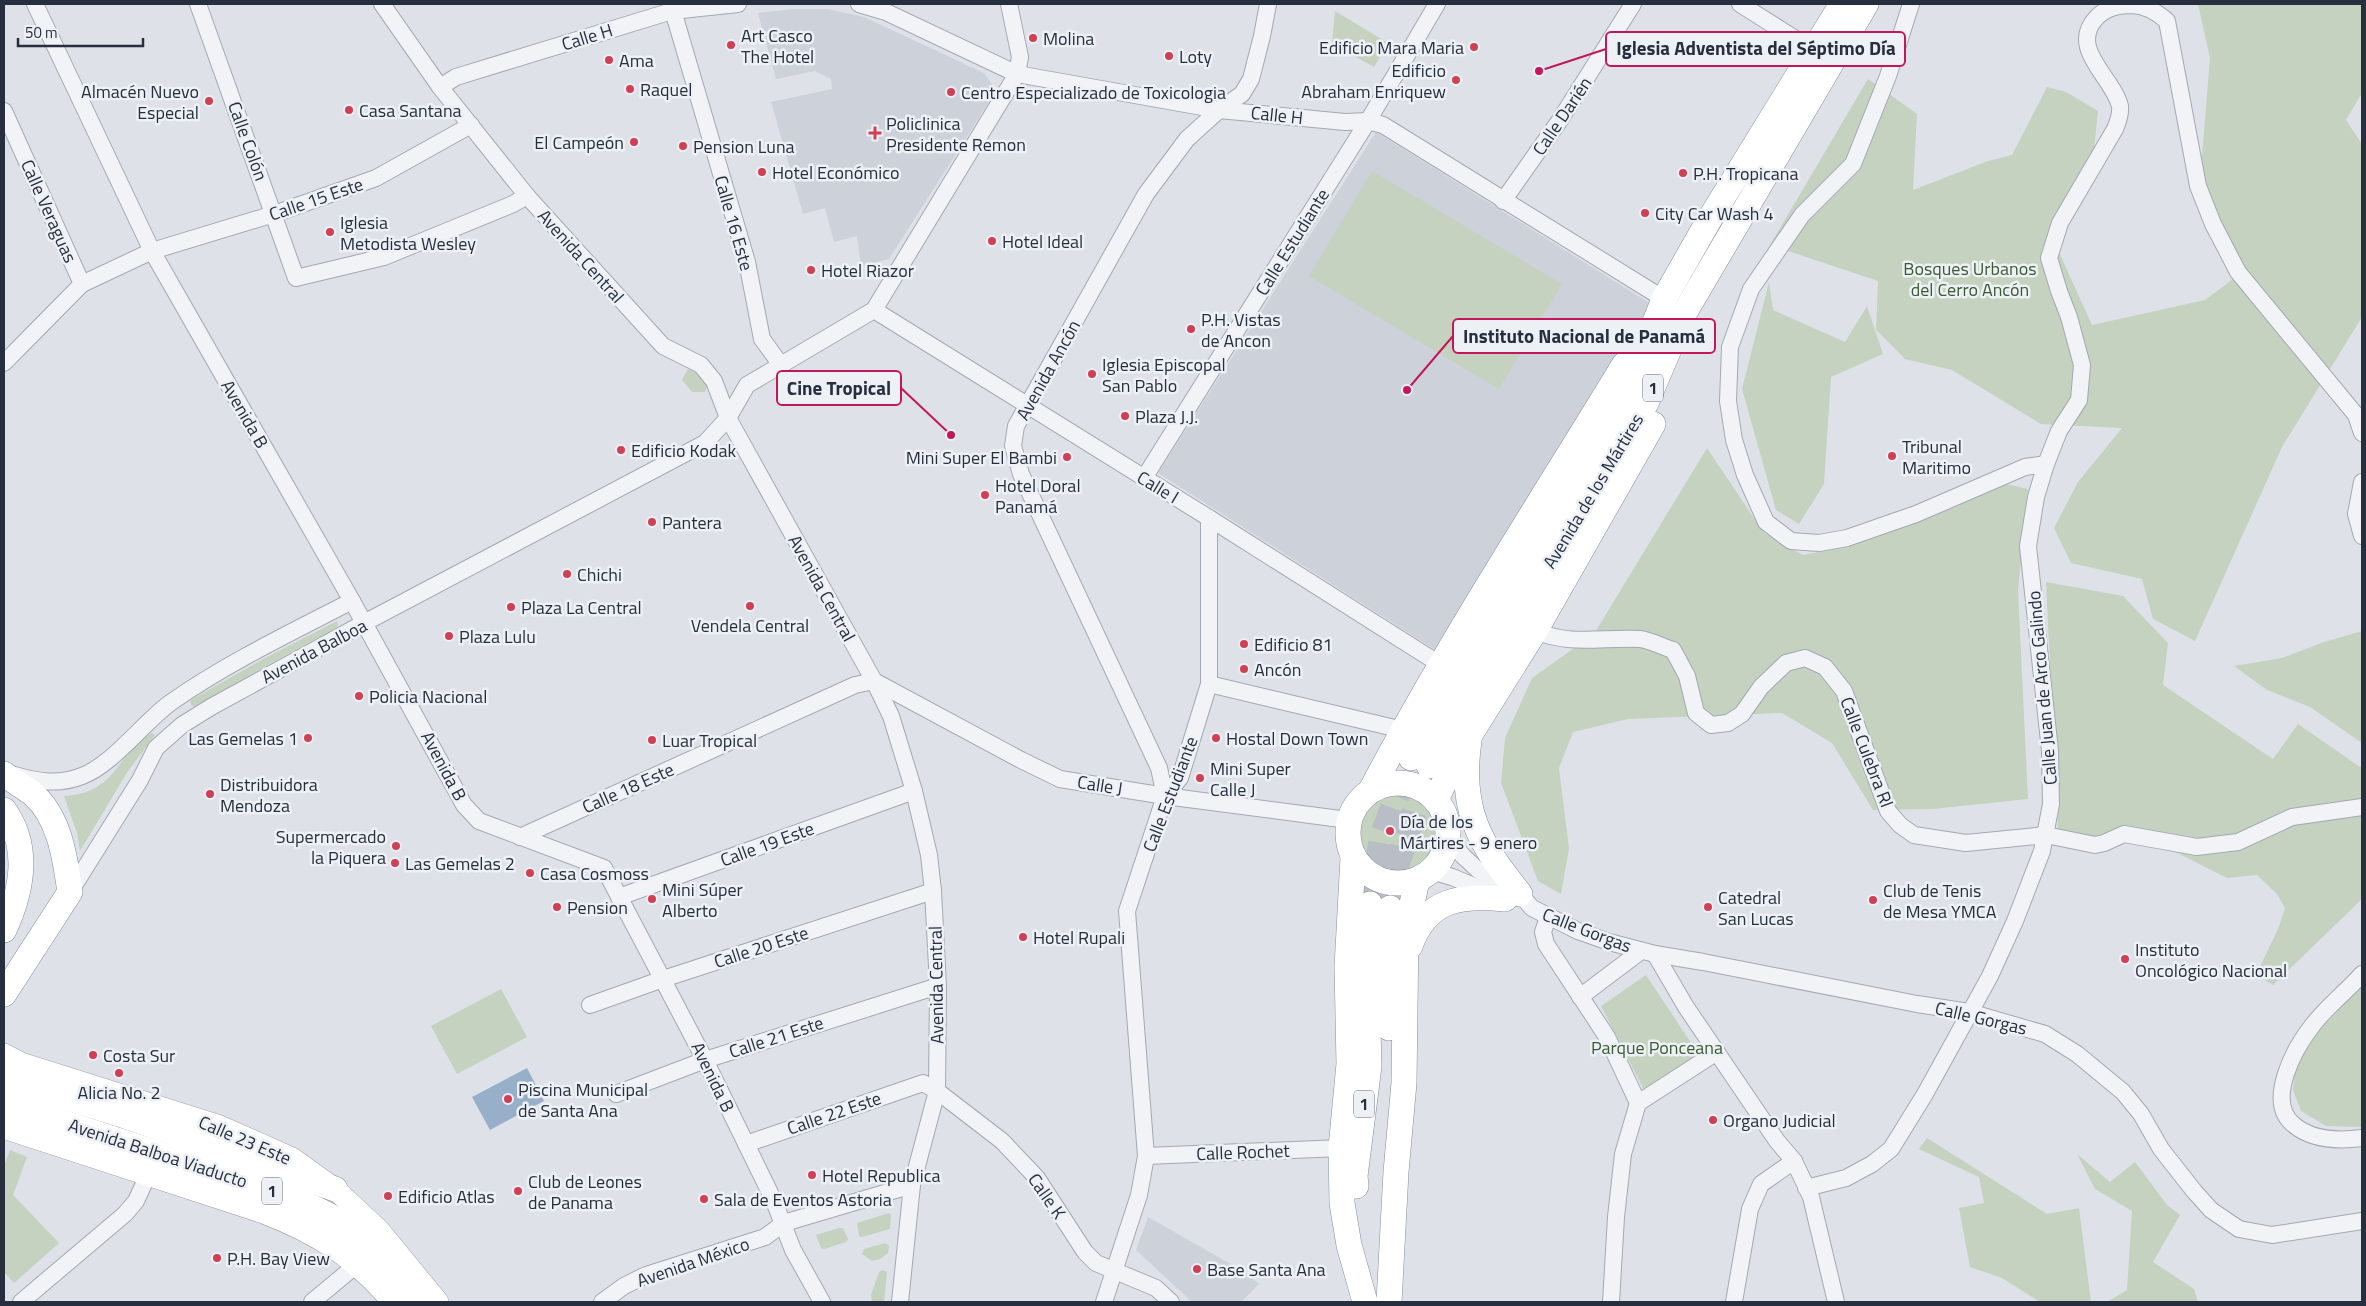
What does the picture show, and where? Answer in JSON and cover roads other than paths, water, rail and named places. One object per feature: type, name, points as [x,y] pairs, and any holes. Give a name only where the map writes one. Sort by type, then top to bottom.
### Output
[{"type":"highway","name":"Avenida de los Mártires","points":[[1842,4],[1718,204],[1664,299],[1631,383],[1598,448],[1502,602],[1420,762],[1646,403],[1685,312],[1866,4]]},
{"type":"highway","points":[[1436,800],[1456,757],[1535,631],[1631,466],[1664,402],[1724,246]]},
{"type":"highway","points":[[1371,790],[1441,665],[1664,299]]},
{"type":"highway","points":[[1470,734],[1466,782],[1469,806],[1476,829],[1518,899]]},
{"type":"highway","points":[[4,772],[34,795],[50,816],[60,838],[70,892]]},
{"type":"highway","points":[[1389,1302],[1396,1172],[1404,1082],[1407,924],[1424,876],[1440,861],[1448,837],[1446,818],[1436,800],[1426,791],[1406,784],[1384,784],[1371,790],[1360,799],[1348,820],[1348,846],[1354,858],[1362,870],[1374,878],[1395,883],[1424,876]]},
{"type":"highway","points":[[4,810],[15,828],[21,847],[22,866],[20,886],[14,908],[4,930]]},
{"type":"highway","points":[[1354,858],[1347,967],[1349,1064],[1341,1148],[1342,1203],[1348,1245],[1365,1302]]},
{"type":"highway","name":"Avenida Balboa","points":[[4,994],[70,892]]},
{"type":"highway","points":[[1406,960],[1414,934],[1425,916],[1440,905],[1461,898],[1518,899]]},
{"type":"highway","name":"1","points":[[1374,1302],[1362,1237],[1356,1176],[1369,1066],[1366,951],[1380,906],[1387,949],[1390,1071],[1379,1169],[1380,1234],[1389,1302]]},
{"type":"highway","points":[[8,1066],[118,1114],[335,1189]]},
{"type":"highway","name":"Avenida Balboa Viaducto","points":[[4,1103],[272,1191],[312,1207],[348,1227],[373,1246],[399,1272],[424,1302]]},
{"type":"highway","name":"Avenida Balboa Viaducto","points":[[4,1126],[264,1210],[300,1224],[327,1240],[360,1264],[395,1302]]},
{"type":"main road","name":"Calle 23 Este","points":[[8,1066],[220,1126],[292,1158],[335,1189],[379,1230],[438,1302]]},
{"type":"main road","name":"1","points":[[4,1130],[292,1226],[322,1242],[355,1266],[386,1302]]},
{"type":"street","name":"Avenida B","points":[[35,4],[152,251],[352,601],[464,805],[478,821],[604,868],[705,1060],[784,1223],[793,1250],[822,1302]]},
{"type":"street","name":"Calle Colón","points":[[198,4],[296,278],[384,258],[513,204],[526,196]]},
{"type":"street","name":"Avenida Central","points":[[382,4],[440,87],[526,196],[663,346],[701,365],[714,381],[728,418],[874,681],[891,716],[914,791],[929,855],[933,891],[938,986],[930,1087],[912,1185],[900,1302]]},
{"type":"street","name":"Calle H","points":[[440,87],[456,77],[671,7],[738,4]]},
{"type":"street","name":"Calle H","points":[[859,4],[886,12],[1017,74],[1219,110],[1345,122],[1368,121],[1383,125],[1664,299]]},
{"type":"street","points":[[728,418],[747,386],[874,310],[1017,74],[1020,57],[1009,4]]},
{"type":"street","name":"Avenida Ancón","points":[[1165,796],[1159,768],[1021,474],[1013,446],[1016,426],[1146,194],[1187,138],[1219,110],[1242,94],[1251,79],[1268,4]]},
{"type":"street","name":"Calle Estudiante","points":[[1144,478],[1368,121],[1438,4]]},
{"type":"street","name":"Calle Darién","points":[[1504,201],[1560,120],[1634,4]]},
{"type":"street","points":[[1740,4],[1813,50]]},
{"type":"street","points":[[1911,4],[1888,76],[1853,164],[1802,215],[1751,289],[1730,347],[1728,401],[1734,440],[1745,475],[1766,522],[1791,541],[1820,543],[1847,538],[1916,514],[2025,467],[2046,464]]},
{"type":"street","name":"Calle Juan de Arco Galindo","points":[[1806,1188],[1846,1178],[1872,1164],[1891,1149],[1925,1094],[1990,976],[2015,921],[2046,835],[2051,804],[2050,751],[2028,546],[2036,497],[2046,464],[2059,431],[2079,400],[2082,365],[2069,317],[2058,292],[2049,258],[2060,222],[2115,129],[2120,117],[2120,106],[2089,52],[2087,36],[2092,22],[2104,10],[2122,5],[2141,6],[2157,12],[2166,21],[2198,186],[2213,224],[2238,272],[2356,415],[2362,433]]},
{"type":"street","name":"Calle 16 Este","points":[[671,7],[747,262],[762,338],[781,365]]},
{"type":"street","name":"Calle Veraguas","points":[[4,111],[82,284]]},
{"type":"street","name":"Calle 15 Este","points":[[82,284],[152,251],[274,214],[376,178],[472,126]]},
{"type":"street","points":[[4,363],[82,284]]},
{"type":"street","name":"Calle I","points":[[874,310],[1441,665]]},
{"type":"street","name":"Avenida Balboa","points":[[70,892],[140,780],[156,748],[182,725],[211,707],[364,624],[705,442],[728,418]]},
{"type":"street","points":[[2362,482],[2356,514],[2362,536]]},
{"type":"street","name":"Calle Estudiante","points":[[1104,1302],[1139,1195],[1146,1156],[1128,911],[1165,796],[1180,778],[1209,684],[1209,518]]},
{"type":"street","name":"Avenida Balboa","points":[[4,772],[34,781],[60,783],[84,776],[138,732],[168,704],[259,649],[352,601]]},
{"type":"street","name":"Calle Culebra Rl","points":[[1535,631],[1554,639],[1568,641],[1642,639],[1673,650],[1687,676],[1696,713],[1711,725],[1728,723],[1742,714],[1761,686],[1786,663],[1805,658],[1825,667],[1844,690],[1888,811],[1900,825],[1914,834],[1966,843],[2046,835],[2095,845],[2124,834],[2197,846],[2238,842],[2292,818],[2362,808]]},
{"type":"street","name":"Calle J","points":[[874,681],[1060,779],[1165,796],[1348,820]]},
{"type":"street","name":"Calle 18 Este","points":[[520,837],[856,685],[874,681]]},
{"type":"street","points":[[1209,684],[1403,730]]},
{"type":"street","points":[[138,732],[157,723],[162,728],[164,736],[156,748]]},
{"type":"street","name":"Calle 19 Este","points":[[620,897],[914,791]]},
{"type":"street","name":"Calle Gorgas","points":[[1448,837],[1463,856],[1478,870],[1518,899],[1548,917],[1594,936],[1648,953],[1917,1004],[1969,1012],[2045,1034],[2077,1054],[2123,1092],[2141,1114],[2161,1149],[2194,1192],[2211,1210],[2239,1229],[2272,1235],[2362,1221]]},
{"type":"street","name":"Calle Gorgas","points":[[1424,876],[1452,877],[1518,899]]},
{"type":"street","name":"Calle 20 Este","points":[[590,1005],[663,979],[933,891]]},
{"type":"street","points":[[1548,917],[1544,932],[1546,944],[1607,1037],[1638,1103]]},
{"type":"street","points":[[1580,997],[1648,953],[1794,1161],[1811,1197],[1836,1302]]},
{"type":"street","points":[[2362,974],[2312,1026],[2290,1062],[2281,1092],[2282,1107],[2286,1115],[2290,1122],[2303,1133],[2340,1141],[2362,1138]]},
{"type":"street","name":"Calle 21 Este","points":[[616,1094],[705,1060],[938,986]]},
{"type":"street","points":[[1612,1302],[1616,1217],[1623,1154],[1638,1103],[1717,1052]]},
{"type":"street","name":"Calle 22 Este","points":[[746,1144],[930,1087]]},
{"type":"street","name":"Calle K","points":[[930,1087],[1002,1141],[1037,1178],[1084,1252],[1096,1264],[1114,1273],[1156,1288],[1171,1302]]},
{"type":"street","name":"Calle Rochet","points":[[1146,1156],[1341,1148]]},
{"type":"street","points":[[1734,1302],[1750,1209],[1761,1184],[1794,1161]]},
{"type":"street","points":[[21,1302],[125,1214],[136,1201],[147,1177]]},
{"type":"street","name":"Avenida México","points":[[602,1302],[624,1286],[646,1275],[765,1237],[784,1223],[912,1185]]},
{"type":"street","points":[[312,1302],[355,1266]]},
{"type":"water","name":"Piscina Municipal de Santa Ana","points":[[527,1068],[544,1101],[490,1130],[472,1097]]},
{"type":"tunnel","points":[[1370,904],[1382,836],[1411,758]]},
{"type":"tunnel","points":[[1390,908],[1397,865],[1429,766]]},
{"type":"place","name":"Molina","points":[[1033,38]]},
{"type":"place","name":"Art Casco The Hotel","points":[[731,45]]},
{"type":"place","name":"Edificio Mara Maria","points":[[1474,47]]},
{"type":"place","name":"Loty","points":[[1169,56]]},
{"type":"place","name":"Ama","points":[[609,60]]},
{"type":"place","name":"Iglesia Adventista del Séptimo Día","points":[[1539,71]]},
{"type":"place","name":"Edificio Abraham Enriquew","points":[[1456,80]]},
{"type":"place","name":"Raquel","points":[[630,89]]},
{"type":"place","name":"Centro Especializado de Toxicologia","points":[[951,92]]},
{"type":"place","name":"Almacén Nuevo Especial","points":[[209,101]]},
{"type":"place","name":"Casa Santana","points":[[349,110]]},
{"type":"place","name":"Policlinica Presidente Remon","points":[[875,133]]},
{"type":"place","name":"El Campeón","points":[[634,142]]},
{"type":"place","name":"Pension Luna","points":[[683,146]]},
{"type":"place","name":"Hotel Económico","points":[[762,172]]},
{"type":"place","name":"P.H. Tropicana","points":[[1683,173]]},
{"type":"place","name":"City Car Wash 4","points":[[1645,213]]},
{"type":"place","name":"Iglesia Metodista Wesley","points":[[330,232]]},
{"type":"place","name":"Hotel Ideal","points":[[992,241]]},
{"type":"place","name":"Hotel Riazor","points":[[811,270]]},
{"type":"place","name":"P.H. Vistas de Ancon","points":[[1191,329]]},
{"type":"place","name":"Iglesia Episcopal San Pablo","points":[[1092,374]]},
{"type":"place","name":"Instituto Nacional de Panamá","points":[[1407,390]]},
{"type":"place","name":"Plaza J.J.","points":[[1125,416]]},
{"type":"place","name":"Cine Tropical","points":[[951,435]]},
{"type":"place","name":"Edificio Kodak","points":[[621,450]]},
{"type":"place","name":"Tribunal Maritimo","points":[[1892,456]]},
{"type":"place","name":"Mini Super El Bambi","points":[[1067,457]]},
{"type":"place","name":"Hotel Doral Panamá","points":[[985,495]]},
{"type":"place","name":"Pantera","points":[[652,522]]},
{"type":"place","name":"Chichi","points":[[567,574]]},
{"type":"place","name":"Vendela Central","points":[[750,606]]},
{"type":"place","name":"Plaza La Central","points":[[511,607]]},
{"type":"place","name":"Plaza Lulu","points":[[449,636]]},
{"type":"place","name":"Edificio 81","points":[[1244,644]]},
{"type":"place","name":"Ancón","points":[[1244,669]]},
{"type":"place","name":"Policia Nacional","points":[[359,696]]},
{"type":"place","name":"Las Gemelas 1","points":[[308,738]]},
{"type":"place","name":"Hostal Down Town","points":[[1216,738]]},
{"type":"place","name":"Luar Tropical","points":[[652,740]]},
{"type":"place","name":"Mini Super Calle J","points":[[1200,778]]},
{"type":"place","name":"Distribuidora Mendoza","points":[[210,794]]},
{"type":"place","name":"Día de los Mártires - 9 enero","points":[[1390,831]]},
{"type":"place","name":"Supermercado la Piquera","points":[[396,846]]},
{"type":"place","name":"Las Gemelas 2","points":[[395,863]]},
{"type":"place","name":"Casa Cosmoss","points":[[530,873]]},
{"type":"place","name":"Mini Súper Alberto","points":[[652,899]]},
{"type":"place","name":"Club de Tenis de Mesa YMCA","points":[[1873,900]]},
{"type":"place","name":"Pension","points":[[557,907]]},
{"type":"place","name":"Catedral San Lucas","points":[[1708,907]]},
{"type":"place","name":"Hotel Rupali","points":[[1023,937]]},
{"type":"place","name":"Instituto Oncológico Nacional","points":[[2125,959]]},
{"type":"place","name":"Costa Sur","points":[[93,1055]]},
{"type":"place","name":"Alicia No. 2","points":[[119,1073]]},
{"type":"place","name":"Piscina Municipal de Santa Ana","points":[[508,1099]]},
{"type":"place","name":"Organo Judicial","points":[[1713,1120]]},
{"type":"place","name":"Hotel Republica","points":[[812,1175]]},
{"type":"place","name":"Club de Leones de Panama","points":[[518,1191]]},
{"type":"place","name":"Edificio Atlas","points":[[388,1196]]},
{"type":"place","name":"Sala de Eventos Astoria","points":[[704,1199]]},
{"type":"place","name":"P.H. Bay View","points":[[217,1258]]},
{"type":"place","name":"Base Santa Ana","points":[[1197,1269]]},
{"type":"park label","name":"Bosques Urbanos del Cerro Ancón","points":[[1970,278]]},
{"type":"park label","name":"Parque Ponceana","points":[[1657,1047]]}]
